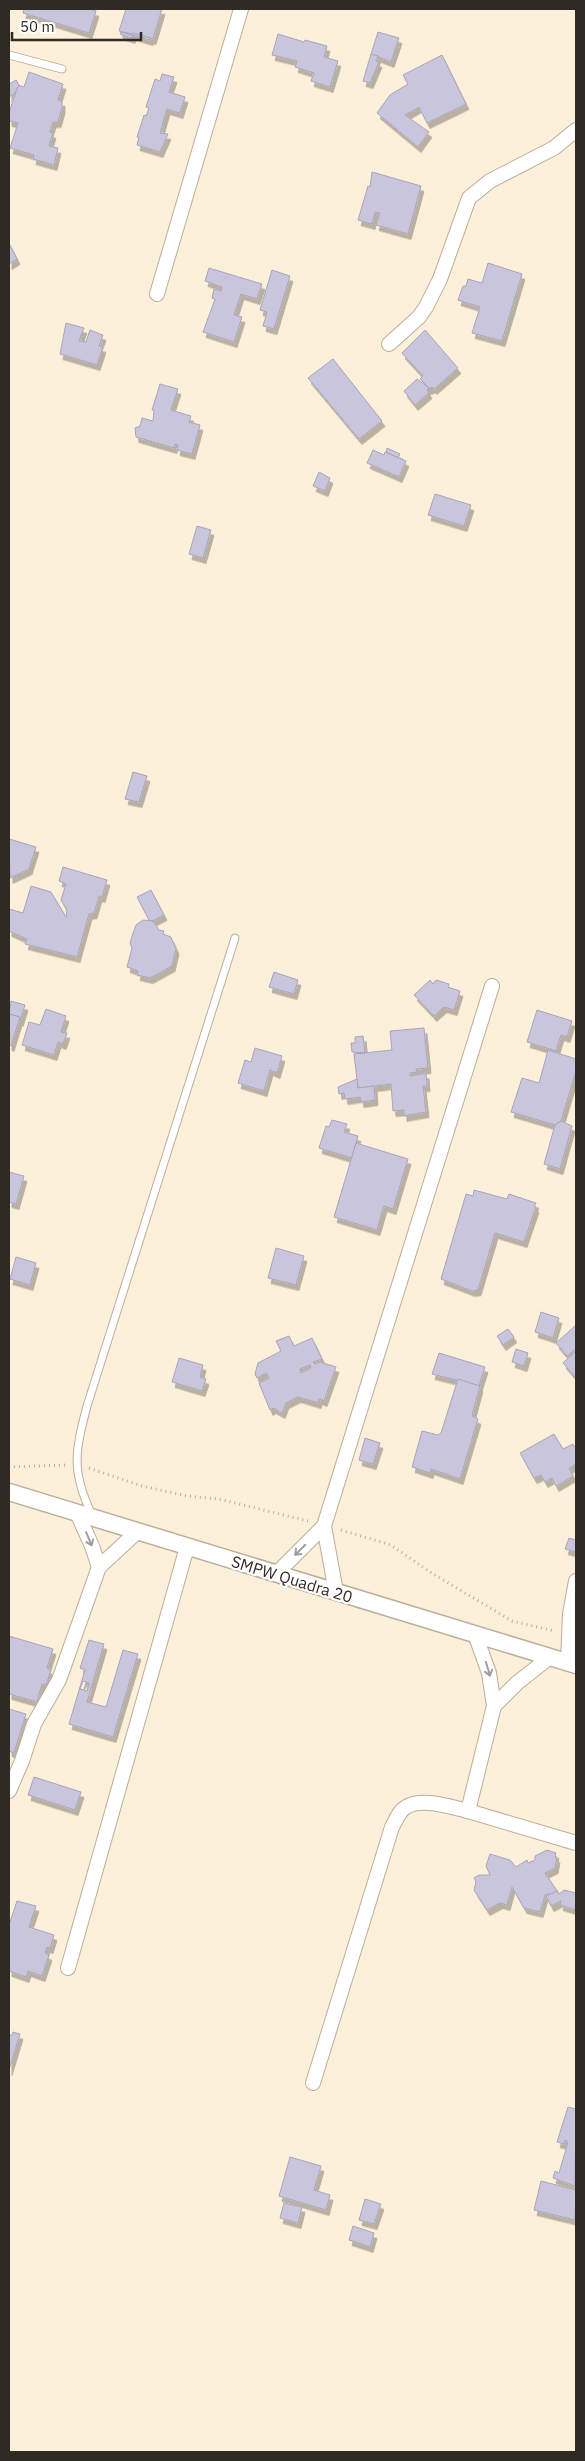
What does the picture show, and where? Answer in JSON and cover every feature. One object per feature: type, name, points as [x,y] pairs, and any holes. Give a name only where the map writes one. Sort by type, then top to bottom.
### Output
[{"type":"street","points":[[157,294],[241,9]]},
{"type":"street","points":[[389,344],[419,317],[426,306],[440,278],[469,198],[490,181],[554,148],[576,130]]},
{"type":"street","points":[[336,1592],[324,1526],[492,986]]},
{"type":"street","name":"SMPW Quadra 20","points":[[9,1492],[572,1663]]},
{"type":"street","points":[[77,1513],[99,1567]]},
{"type":"street","points":[[276,1574],[324,1526]]},
{"type":"street","points":[[9,1791],[22,1761],[34,1724],[59,1680],[99,1567],[138,1531]]},
{"type":"street","points":[[68,1968],[188,1547]]},
{"type":"street","points":[[572,1663],[570,1614],[576,1581]]},
{"type":"street","points":[[468,1811],[494,1706],[489,1673],[475,1634]]},
{"type":"street","points":[[494,1706],[517,1683],[550,1657]]},
{"type":"street","points":[[313,2084],[392,1826],[399,1813],[405,1807],[422,1803],[468,1811],[576,1843]]},
{"type":"lane","points":[[9,55],[62,69]]},
{"type":"lane","points":[[94,1518],[80,1488],[76,1464],[86,1406],[235,938]]},
{"type":"building","points":[[24,9],[89,9],[96,11],[89,33],[23,13]]},
{"type":"building","points":[[126,9],[162,9],[153,39],[119,31]]},
{"type":"building","points":[[121,32],[151,38],[150,40],[133,35],[132,38],[120,34]]},
{"type":"building","points":[[378,32],[399,38],[391,62],[371,54]]},
{"type":"building","points":[[278,34],[304,42],[305,40],[327,46],[324,57],[338,61],[330,87],[311,81],[314,73],[295,67],[297,61],[272,55]]},
{"type":"building","points":[[371,54],[378,56],[376,61],[379,62],[370,83],[363,81]]},
{"type":"building","points":[[442,55],[466,104],[427,123],[419,107],[405,115],[429,132],[418,147],[377,113],[390,95],[408,84],[403,75]]},
{"type":"building","points":[[29,72],[63,84],[58,100],[62,101],[62,108],[58,122],[53,122],[50,132],[53,133],[49,146],[58,148],[54,165],[33,159],[34,155],[10,148],[18,123],[9,121],[9,113],[18,85],[24,87]]},
{"type":"building","points":[[162,74],[174,77],[169,92],[185,97],[180,113],[167,109],[160,133],[168,134],[160,152],[137,145],[139,137],[137,137],[144,115],[146,116],[149,108],[146,107],[155,79],[160,81]]},
{"type":"building","points":[[16,80],[19,85],[15,93],[9,97],[9,84]]},
{"type":"building","points":[[372,172],[421,186],[408,234],[376,225],[380,213],[375,212],[372,224],[358,220],[368,186],[370,187]]},
{"type":"building","points":[[9,243],[17,259],[9,264]]},
{"type":"building","points":[[488,263],[522,274],[502,341],[472,333],[480,307],[458,300],[463,286],[466,286],[468,279],[482,283]]},
{"type":"building","points":[[209,268],[262,284],[257,299],[241,294],[234,315],[242,317],[234,342],[203,332],[215,299],[212,298],[214,289],[221,291],[222,287],[205,281]]},
{"type":"building","points":[[272,270],[290,276],[274,329],[263,326],[267,312],[260,310]]},
{"type":"building","points":[[66,323],[84,328],[79,341],[86,342],[90,330],[103,335],[99,346],[103,347],[97,365],[60,354]]},
{"type":"building","points":[[425,330],[458,368],[434,389],[432,387],[430,389],[420,379],[423,376],[402,353]]},
{"type":"building","points":[[333,359],[382,421],[359,439],[308,378]]},
{"type":"building","points":[[417,379],[429,388],[427,390],[429,393],[415,405],[404,391]]},
{"type":"building","points":[[160,384],[178,389],[171,410],[191,416],[189,422],[200,425],[192,454],[177,450],[178,445],[175,444],[174,448],[136,437],[135,428],[140,426],[142,418],[153,421],[154,410],[152,410]]},
{"type":"building","points":[[387,448],[400,454],[398,458],[386,452]]},
{"type":"building","points":[[373,450],[384,455],[385,452],[406,461],[399,477],[367,463]]},
{"type":"building","points":[[319,472],[330,478],[325,491],[313,486]]},
{"type":"building","points":[[435,494],[471,505],[464,526],[428,515]]},
{"type":"building","points":[[197,526],[211,530],[203,558],[189,554]]},
{"type":"building","points":[[133,772],[147,776],[139,802],[125,799]]},
{"type":"building","points":[[9,839],[36,847],[29,869],[10,878]]},
{"type":"building","points":[[63,867],[107,880],[102,897],[99,896],[94,913],[89,914],[77,957],[25,944],[27,939],[9,931],[9,909],[23,913],[31,886],[51,892],[66,917],[67,910],[61,900],[66,884],[59,881]]},
{"type":"building","points":[[151,890],[164,915],[150,922],[137,897]]},
{"type":"building","points":[[143,920],[153,921],[159,930],[164,931],[163,934],[171,937],[176,949],[172,966],[150,978],[137,975],[138,971],[127,967],[132,948],[130,943],[132,936],[136,925]]},
{"type":"building","points":[[274,972],[298,980],[294,994],[269,987]]},
{"type":"building","points":[[430,980],[433,984],[436,980],[449,984],[448,987],[460,991],[454,1010],[444,1007],[434,1016],[414,995]]},
{"type":"building","points":[[11,1001],[25,1005],[20,1021],[20,1017],[9,1014]]},
{"type":"building","points":[[46,1009],[66,1016],[61,1032],[67,1033],[63,1044],[58,1042],[54,1055],[22,1045],[29,1022],[40,1025]]},
{"type":"building","points":[[537,1010],[572,1021],[567,1037],[561,1035],[556,1051],[527,1042]]},
{"type":"building","points":[[9,1014],[20,1017],[11,1046],[9,1045]]},
{"type":"building","points":[[424,1028],[428,1068],[416,1069],[417,1072],[410,1073],[410,1076],[426,1073],[427,1086],[423,1086],[426,1112],[404,1116],[404,1110],[393,1111],[391,1084],[358,1088],[354,1054],[392,1050],[390,1031]]},
{"type":"building","points":[[363,1036],[365,1053],[352,1052],[351,1043],[355,1043],[355,1037]]},
{"type":"building","points":[[255,1048],[282,1056],[277,1073],[270,1070],[264,1091],[238,1083],[245,1060],[251,1062]]},
{"type":"building","points":[[548,1050],[576,1059],[576,1071],[561,1121],[555,1125],[511,1112],[522,1078],[539,1083]]},
{"type":"building","points":[[357,1079],[358,1088],[374,1086],[375,1100],[361,1102],[360,1097],[345,1099],[344,1093],[339,1094],[338,1087]]},
{"type":"building","points":[[332,1120],[347,1124],[344,1132],[358,1136],[352,1158],[319,1148],[326,1126],[329,1127]]},
{"type":"building","points":[[561,1121],[572,1126],[560,1169],[544,1164],[555,1125]]},
{"type":"building","points":[[356,1143],[408,1159],[393,1209],[384,1206],[377,1230],[334,1217]]},
{"type":"building","points":[[9,1172],[24,1176],[16,1204],[9,1202]]},
{"type":"building","points":[[474,1190],[507,1199],[509,1194],[536,1203],[534,1207],[536,1207],[524,1242],[495,1233],[478,1290],[472,1291],[441,1279],[466,1194],[473,1196]]},
{"type":"building","points":[[276,1248],[304,1256],[296,1285],[268,1278]]},
{"type":"building","points":[[16,1257],[36,1263],[30,1285],[10,1279]]},
{"type":"building","points":[[541,1312],[559,1318],[553,1338],[535,1332]]},
{"type":"building","points":[[576,1325],[576,1349],[567,1356],[556,1343]]},
{"type":"building","points":[[508,1329],[514,1337],[503,1345],[497,1336]]},
{"type":"building","points":[[289,1336],[294,1346],[312,1338],[322,1359],[313,1362],[315,1364],[320,1362],[336,1367],[324,1401],[319,1399],[318,1403],[298,1397],[286,1403],[282,1413],[273,1408],[270,1410],[259,1383],[269,1378],[266,1373],[257,1378],[255,1374],[258,1363],[281,1351],[276,1341]],"holes":[[[310,1365],[311,1368],[301,1373],[300,1369]]]},
{"type":"building","points":[[516,1349],[528,1353],[524,1366],[512,1362]]},
{"type":"building","points":[[576,1351],[576,1378],[563,1363]]},
{"type":"building","points":[[439,1353],[485,1367],[479,1386],[432,1374]]},
{"type":"building","points":[[179,1358],[203,1365],[200,1377],[206,1379],[202,1391],[172,1382]]},
{"type":"building","points":[[458,1379],[480,1386],[472,1416],[478,1419],[460,1479],[431,1469],[430,1473],[412,1467],[422,1431],[438,1435],[441,1433]]},
{"type":"building","points":[[554,1434],[563,1449],[573,1444],[576,1449],[576,1464],[569,1468],[573,1476],[556,1486],[552,1478],[545,1482],[541,1475],[534,1478],[520,1453]]},
{"type":"building","points":[[365,1438],[380,1443],[373,1464],[359,1460]]},
{"type":"building","points":[[569,1538],[576,1540],[576,1552],[565,1549]]},
{"type":"building","points":[[9,1636],[53,1649],[47,1668],[51,1670],[46,1685],[42,1684],[37,1702],[9,1694]]},
{"type":"building","points":[[89,1640],[104,1644],[87,1702],[106,1707],[123,1650],[138,1654],[113,1737],[69,1724],[85,1670],[80,1668]],"holes":[[[83,1681],[89,1683],[87,1691],[80,1689]]]},
{"type":"building","points":[[9,1709],[26,1714],[14,1753],[9,1751]]},
{"type":"building","points":[[34,1777],[81,1792],[75,1810],[28,1795]]},
{"type":"building","points":[[547,1850],[556,1853],[555,1868],[545,1873],[558,1892],[545,1895],[540,1912],[524,1908],[512,1887],[507,1905],[500,1903],[487,1910],[474,1890],[476,1882],[474,1878],[479,1875],[490,1875],[486,1866],[490,1854],[510,1860],[516,1867],[527,1860],[528,1863],[535,1860],[535,1856]]},
{"type":"building","points":[[564,1890],[576,1893],[576,1910],[560,1905],[561,1901],[551,1906],[546,1896],[557,1891],[559,1894]]},
{"type":"building","points":[[17,1901],[36,1906],[29,1927],[54,1935],[50,1948],[47,1947],[45,1953],[49,1955],[42,1976],[28,1971],[26,1977],[9,1971],[9,1925]]},
{"type":"building","points":[[13,2032],[20,2034],[9,2070],[9,2035],[12,2035]]},
{"type":"building","points":[[568,2107],[576,2109],[575,2186],[553,2178],[555,2171],[559,2173],[568,2142],[565,2140],[564,2144],[557,2142]]},
{"type":"building","points":[[290,2157],[321,2166],[314,2190],[330,2195],[326,2210],[279,2196]]},
{"type":"building","points":[[541,2181],[576,2190],[575,2220],[534,2210]]},
{"type":"building","points":[[365,2199],[381,2204],[374,2224],[359,2220]]},
{"type":"building","points":[[284,2203],[302,2207],[298,2223],[280,2218]]},
{"type":"building","points":[[353,2226],[374,2233],[370,2247],[349,2240]]}]
